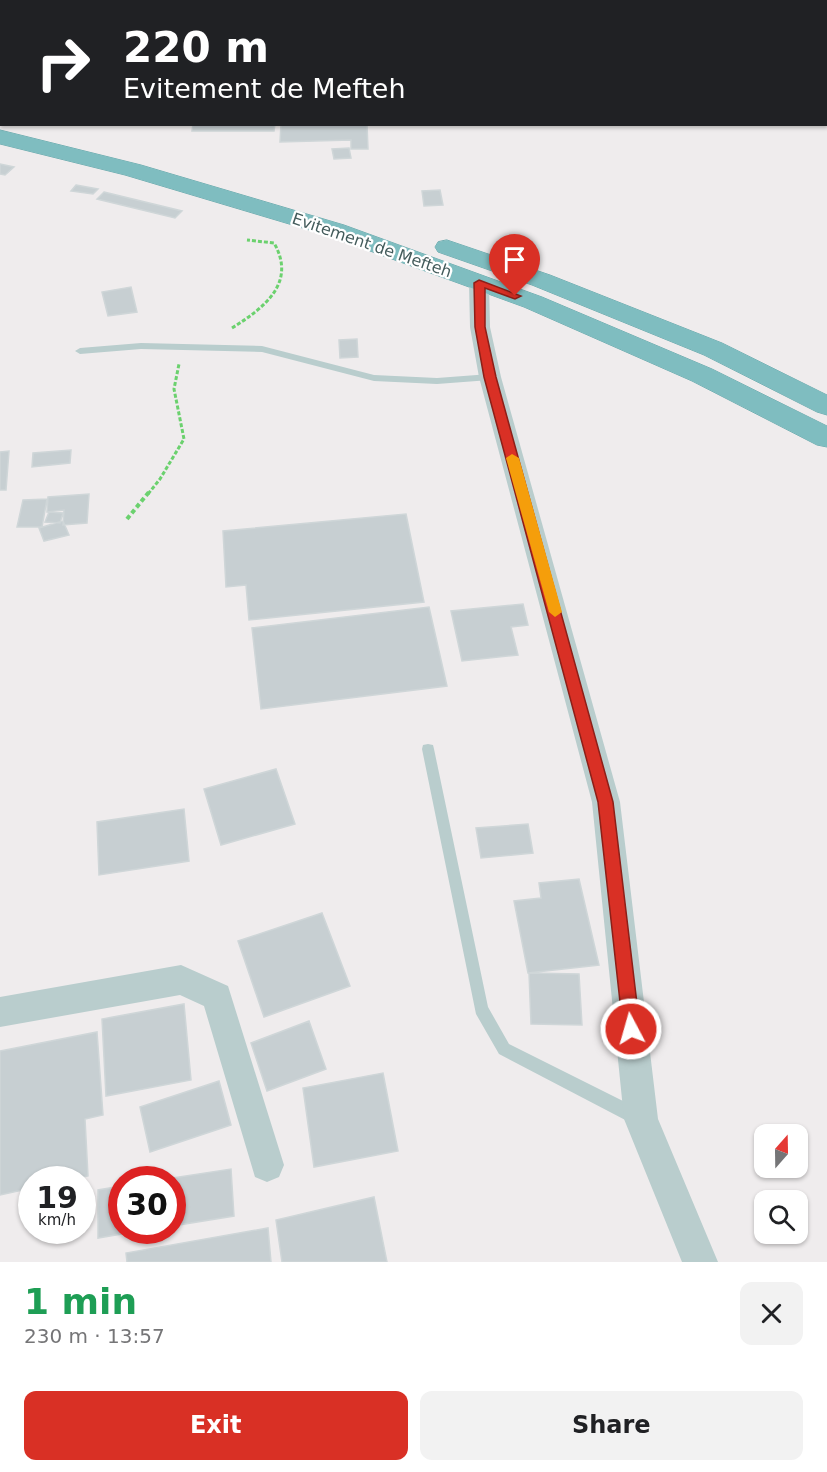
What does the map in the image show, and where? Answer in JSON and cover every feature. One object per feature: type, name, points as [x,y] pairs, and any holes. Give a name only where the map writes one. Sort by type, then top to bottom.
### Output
[{"type":"highway","name":"Evitement de Mefteh","points":[[36,126],[147,153],[347,212],[520,272],[713,349],[827,406]]},
{"type":"highway","name":"Evitement de Mefteh","points":[[0,137],[133,170],[324,227],[479,283],[533,303],[702,375],[827,438]]},
{"type":"street","points":[[479,283],[480,327],[490,377],[606,802],[641,1119],[700,1262]]},
{"type":"street","points":[[0,1012],[181,980],[217,996],[267,1165]]},
{"type":"lane","points":[[80,351],[141,346],[262,350],[374,378],[437,381],[490,377]]},
{"type":"lane","points":[[428,749],[481,1009],[504,1049],[641,1119]]},
{"type":"building","points":[[193,126],[275,126],[274,131],[192,131]]},
{"type":"building","points":[[281,126],[367,126],[368,149],[351,149],[351,140],[280,142]]},
{"type":"building","points":[[349,148],[351,158],[334,159],[332,149]]},
{"type":"building","points":[[0,164],[14,167],[5,175],[0,174]]},
{"type":"building","points":[[76,185],[98,189],[93,194],[71,191]]},
{"type":"building","points":[[440,190],[443,205],[424,206],[422,191]]},
{"type":"building","points":[[104,192],[182,211],[175,218],[97,199]]},
{"type":"building","points":[[131,287],[137,312],[108,316],[102,292]]},
{"type":"building","points":[[357,339],[358,357],[340,358],[339,340]]},
{"type":"building","points":[[71,450],[70,463],[32,467],[33,453]]},
{"type":"building","points":[[9,451],[6,490],[0,490],[0,452]]},
{"type":"building","points":[[89,494],[87,523],[63,525],[64,510],[47,512],[48,497]]},
{"type":"building","points":[[47,499],[42,527],[17,527],[23,500]]},
{"type":"building","points":[[49,512],[63,513],[60,523],[45,522]]},
{"type":"building","points":[[406,514],[424,602],[249,620],[246,585],[226,587],[223,531]]},
{"type":"building","points":[[63,521],[69,535],[44,541],[39,528]]},
{"type":"building","points":[[523,604],[528,625],[511,627],[518,655],[462,661],[451,611]]},
{"type":"building","points":[[429,607],[447,686],[261,709],[252,628]]},
{"type":"building","points":[[276,769],[295,824],[221,845],[204,789]]},
{"type":"building","points":[[184,809],[189,861],[99,875],[97,822]]},
{"type":"building","points":[[528,824],[533,853],[481,858],[476,828]]},
{"type":"building","points":[[579,879],[599,965],[528,973],[514,901],[541,898],[539,883]]},
{"type":"building","points":[[322,913],[350,986],[264,1017],[238,941]]},
{"type":"building","points":[[529,973],[579,974],[582,1025],[531,1024]]},
{"type":"building","points":[[184,1004],[191,1080],[106,1096],[102,1019]]},
{"type":"building","points":[[309,1021],[326,1069],[267,1091],[251,1043]]},
{"type":"building","points":[[97,1032],[103,1115],[85,1119],[87,1166],[18,1166],[18,1191],[0,1195],[0,1051]]},
{"type":"building","points":[[383,1073],[398,1151],[314,1167],[303,1088]]},
{"type":"building","points":[[219,1081],[231,1125],[150,1152],[140,1107]]},
{"type":"building","points":[[231,1169],[234,1216],[186,1224],[186,1176]]},
{"type":"building","points":[[108,1188],[108,1236],[98,1238],[98,1190]]},
{"type":"building","points":[[374,1197],[387,1262],[282,1262],[276,1220]]},
{"type":"building","points":[[268,1228],[271,1262],[127,1262],[126,1253]]},
{"type":"slow traffic","points":[[512,458],[555,612]]},
{"type":"route","points":[[515,296],[479,283],[480,327],[490,377],[606,802],[631,1029]]}]
